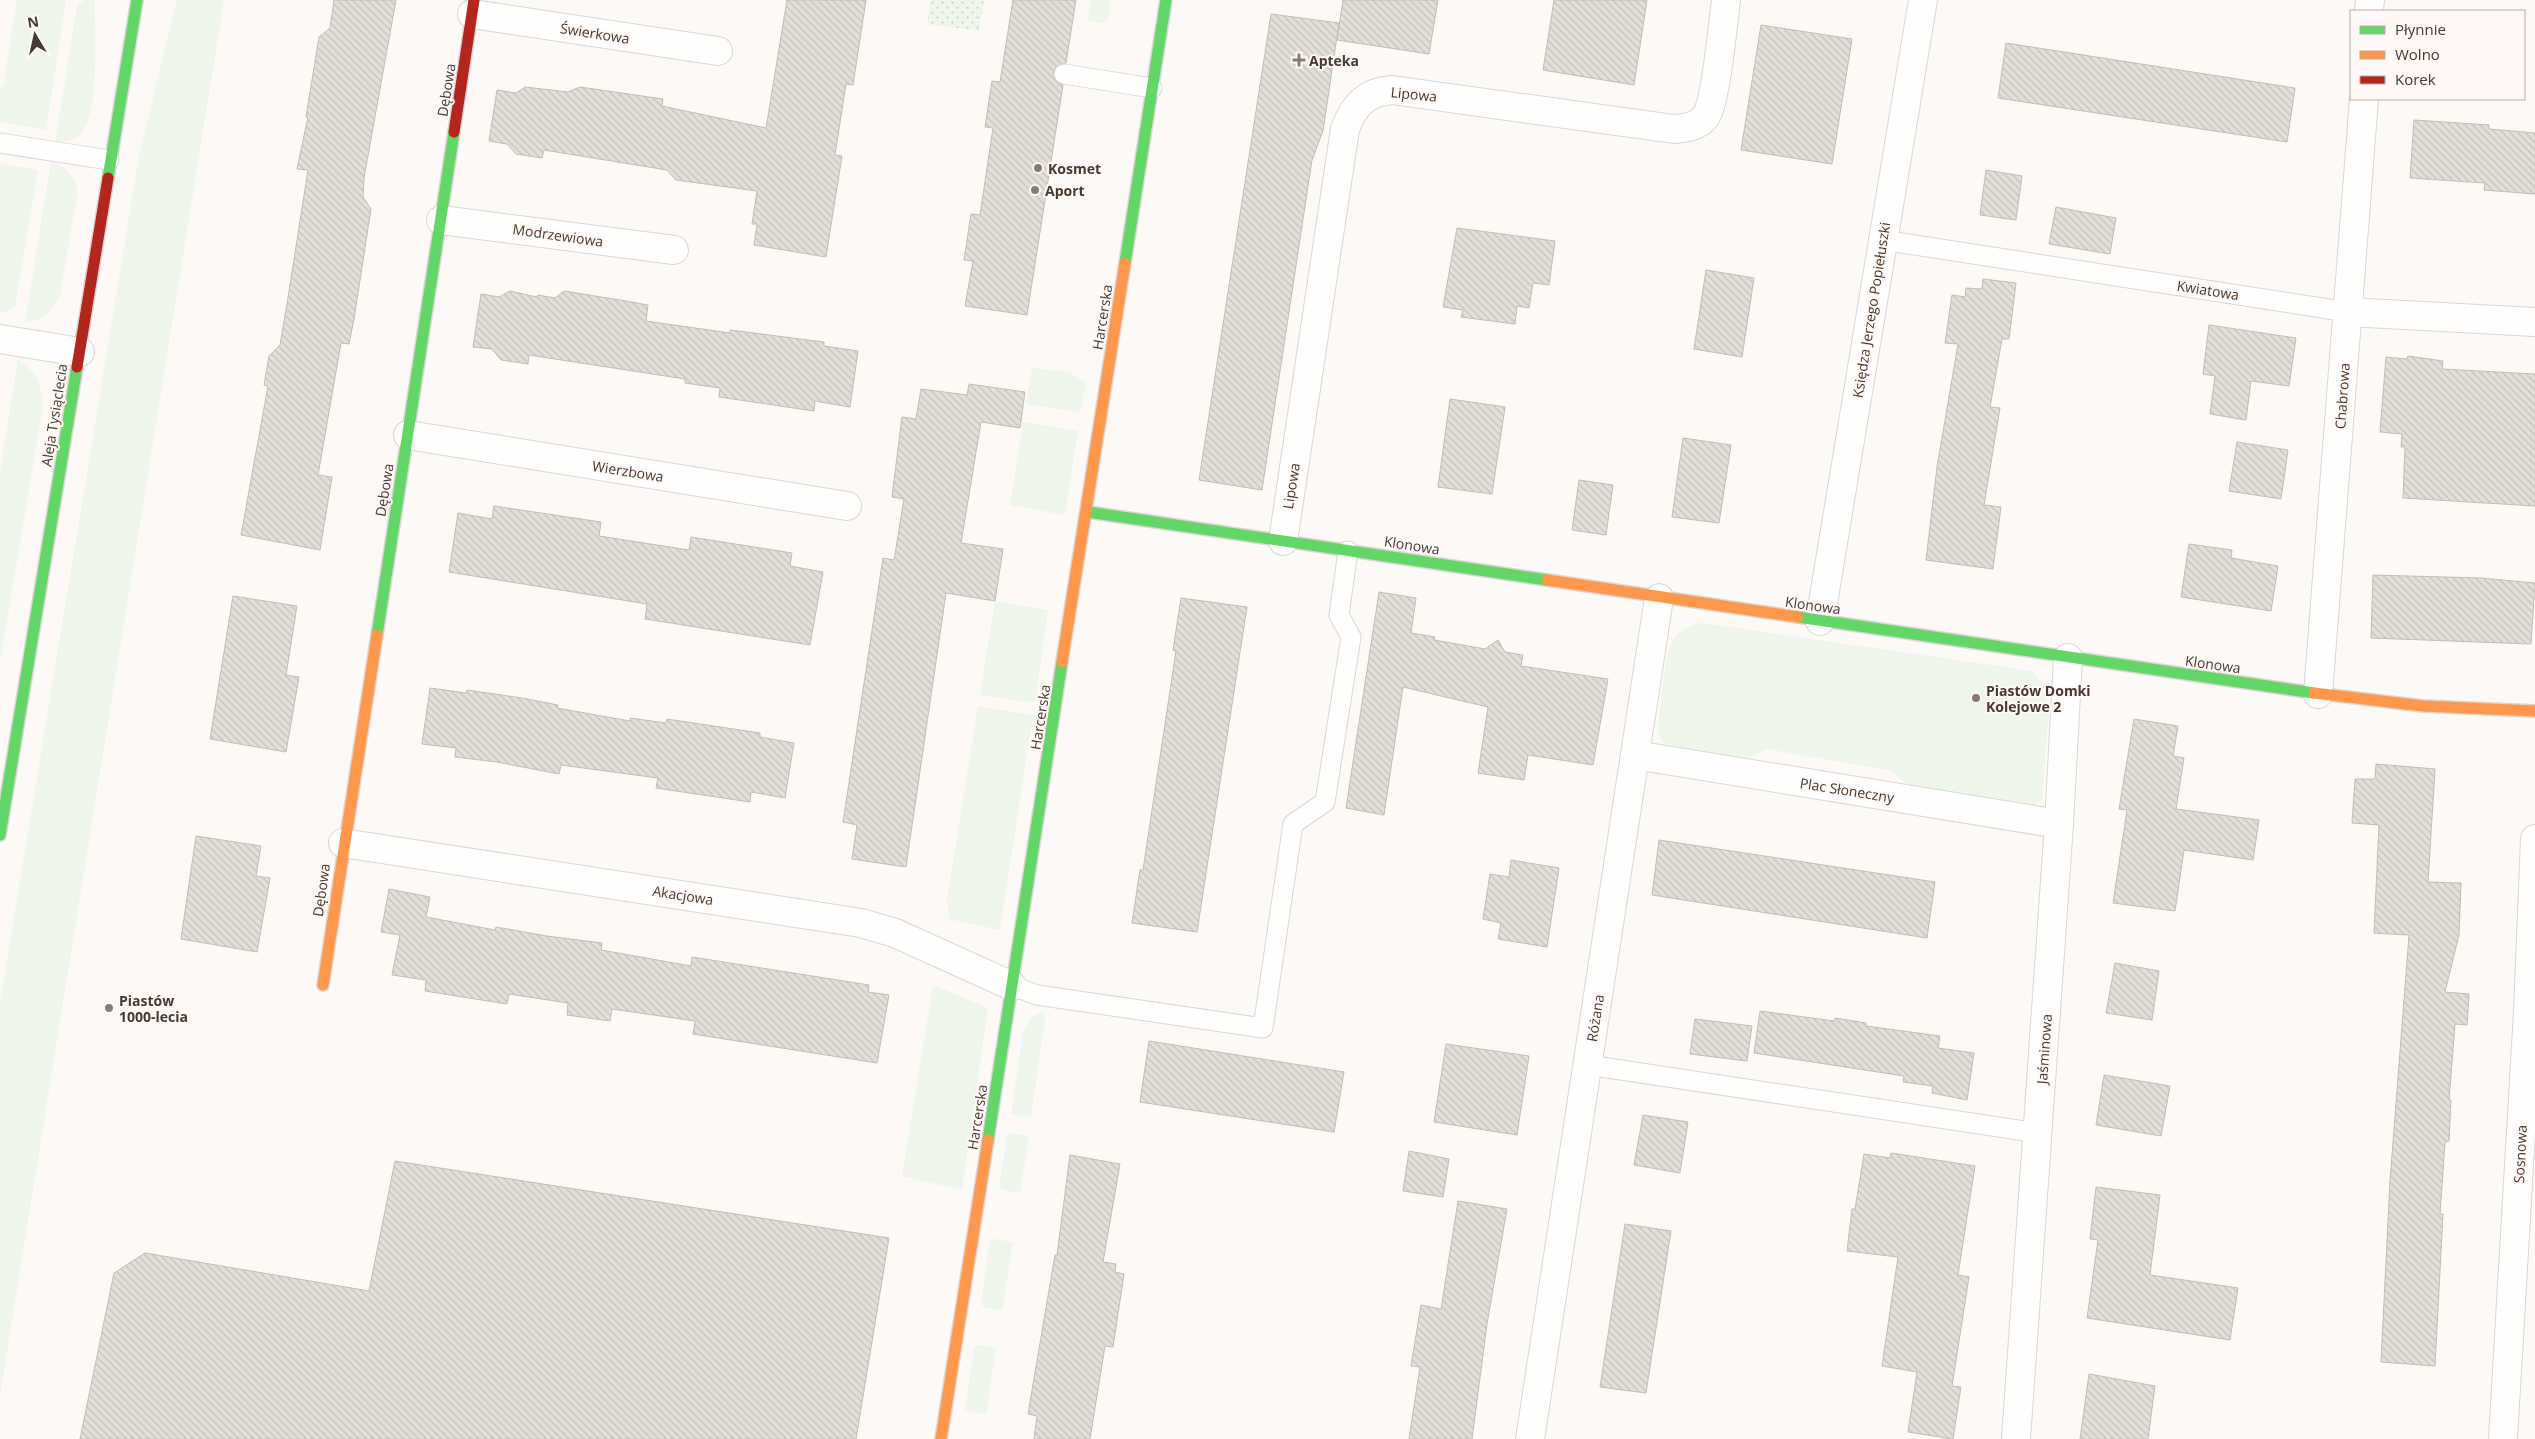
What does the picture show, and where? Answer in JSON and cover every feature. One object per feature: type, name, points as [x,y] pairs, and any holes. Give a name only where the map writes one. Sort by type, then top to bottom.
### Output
[{"type":"street","name":"Aleja Tysiąclecia","points":[[0,835],[137,0]]},
{"type":"street","name":"Harcerska","points":[[941,1439],[1088,512],[1166,0]]},
{"type":"street","name":"Lipowa","points":[[1283,541],[1345,128],[1354,108],[1372,94],[1392,90],[1674,129],[1688,128],[1699,123],[1710,107],[1726,0]]},
{"type":"street","name":"Księdza Jerzego Popiełuszki","points":[[1820,621],[1923,0]]},
{"type":"street","name":"Świerkowa","points":[[473,7],[718,51]]},
{"type":"street","name":"Dębowa","points":[[323,985],[343,843],[408,435],[473,7]]},
{"type":"street","name":"Chabrowa","points":[[2318,694],[2364,100]]},
{"type":"street","name":"Modrzewiowa","points":[[441,220],[674,250]]},
{"type":"street","name":"Kwiatowa","points":[[2348,312],[2535,322]]},
{"type":"street","points":[[0,339],[80,352]]},
{"type":"street","name":"Wierzbowa","points":[[408,435],[847,506]]},
{"type":"street","name":"Klonowa","points":[[1088,512],[2318,694],[2423,706],[2535,711]]},
{"type":"street","name":"Różana","points":[[1530,1439],[1659,598]]},
{"type":"street","name":"Jaśminowa","points":[[2016,1439],[2059,824],[2068,658]]},
{"type":"street","name":"Plac Słoneczny","points":[[1635,755],[2059,824]]},
{"type":"street","name":"Sosnowa","points":[[2503,1439],[2528,1012],[2535,839]]},
{"type":"street","name":"Akacjowa","points":[[343,843],[861,923],[895,933],[1012,986]]},
{"type":"lane","points":[[1064,74],[1152,88]]},
{"type":"lane","points":[[0,143],[110,160]]},
{"type":"lane","name":"Kwiatowa","points":[[1882,240],[2348,312]]},
{"type":"lane","points":[[1012,986],[1037,996],[1263,1028],[1293,824],[1325,802],[1351,637],[1338,615],[1348,551]]},
{"type":"lane","points":[[1588,1065],[2038,1133]]},
{"type":"shaded area","points":[[17,0],[66,0],[46,130],[0,122],[0,87],[3,87]]},
{"type":"shaded area","points":[[83,0],[95,0],[95,73],[90,113],[85,128],[77,137],[55,143],[77,7]]},
{"type":"shaded area","points":[[177,0],[224,0],[0,1395],[0,1003],[139,156]]},
{"type":"shaded area","points":[[931,0],[984,0],[979,31],[927,24]]},
{"type":"shaded area","points":[[1091,0],[1111,0],[1108,19],[1103,23],[1087,20]]},
{"type":"shaded area","points":[[51,162],[67,170],[76,184],[77,195],[60,296],[51,311],[44,317],[25,323]]},
{"type":"shaded area","points":[[0,164],[38,170],[15,307],[5,312],[0,311]]},
{"type":"shaded area","points":[[18,360],[33,373],[41,391],[43,405],[0,662],[0,472]]},
{"type":"shaded area","points":[[1032,368],[1069,372],[1086,383],[1080,412],[1026,404]]},
{"type":"shaded area","points":[[1023,422],[1078,431],[1065,515],[1010,505]]},
{"type":"shaded area","points":[[995,601],[1048,610],[1035,703],[980,695]]},
{"type":"shaded area","points":[[1703,623],[2032,671],[2044,686],[2049,706],[2042,799],[2031,808],[1910,788],[1890,770],[1767,749],[1743,760],[1671,748],[1662,740],[1658,730],[1668,652],[1672,641],[1679,633],[1688,627]]},
{"type":"shaded area","points":[[978,706],[1033,715],[1000,930],[949,919],[947,899]]},
{"type":"shaded area","points":[[933,985],[988,1008],[962,1190],[902,1176]]},
{"type":"shaded area","points":[[1043,1012],[1045,1018],[1031,1117],[1011,1114],[1023,1032],[1032,1017]]},
{"type":"shaded area","points":[[1011,1133],[1029,1136],[1020,1193],[1003,1190],[999,1186],[1007,1136]]},
{"type":"shaded area","points":[[994,1239],[1013,1242],[1002,1310],[984,1307],[981,1303],[990,1242]]},
{"type":"shaded area","points":[[978,1345],[996,1348],[986,1414],[965,1410],[974,1348]]},
{"type":"building","points":[[334,0],[396,0],[364,178],[363,197],[371,209],[354,319],[349,344],[341,343],[318,475],[332,477],[320,550],[241,535],[268,386],[264,385],[269,356],[280,345],[308,170],[297,169],[308,117],[306,117],[319,37],[330,28]]},
{"type":"building","points":[[787,0],[866,0],[853,85],[846,84],[835,155],[842,156],[826,257],[754,245],[757,224],[752,224],[757,191],[676,180],[667,170],[544,150],[542,158],[516,154],[507,144],[489,141],[497,90],[516,93],[525,87],[568,92],[580,87],[663,99],[662,106],[766,128]]},
{"type":"building","points":[[1013,0],[1076,0],[1066,63],[1056,67],[1053,73],[1057,82],[1063,85],[1027,315],[965,306],[973,261],[964,260],[971,214],[980,215],[993,128],[985,127],[992,81],[1000,82]]},
{"type":"building","points":[[1343,0],[1438,0],[1429,54],[1337,40]]},
{"type":"building","points":[[1554,0],[1647,0],[1634,85],[1543,70]]},
{"type":"building","points":[[1271,14],[1339,23],[1323,131],[1312,160],[1262,490],[1199,480]]},
{"type":"building","points":[[1761,25],[1852,39],[1832,164],[1741,150]]},
{"type":"building","points":[[2006,43],[2295,88],[2287,142],[1998,98]]},
{"type":"building","points":[[2414,120],[2489,125],[2489,129],[2535,133],[2535,194],[2484,190],[2485,183],[2410,178]]},
{"type":"building","points":[[1986,170],[2022,176],[2016,220],[1980,215]]},
{"type":"building","points":[[2056,207],[2116,218],[2110,254],[2049,244]]},
{"type":"building","points":[[1457,228],[1555,241],[1549,285],[1533,283],[1529,308],[1517,306],[1515,324],[1461,317],[1463,310],[1443,307]]},
{"type":"building","points":[[1706,270],[1754,278],[1742,357],[1694,349]]},
{"type":"building","points":[[1983,279],[2016,283],[2009,339],[2002,339],[1990,407],[2000,408],[1984,505],[2001,507],[1993,569],[1926,560],[1937,467],[1958,344],[1945,343],[1952,295],[1965,297],[1966,288],[1982,289]]},
{"type":"building","points":[[510,291],[537,297],[538,295],[555,298],[564,291],[620,300],[648,305],[646,321],[730,333],[730,330],[824,342],[824,346],[858,351],[850,407],[815,401],[814,411],[719,397],[720,388],[685,383],[685,379],[529,355],[528,364],[501,360],[492,349],[473,347],[481,294],[499,297]]},
{"type":"building","points":[[2209,325],[2296,338],[2289,386],[2251,381],[2246,420],[2210,414],[2215,376],[2203,374]]},
{"type":"building","points":[[2408,356],[2443,361],[2442,369],[2535,374],[2535,506],[2403,498],[2405,447],[2401,447],[2402,434],[2380,432],[2386,357],[2407,359]]},
{"type":"building","points":[[969,384],[1025,392],[1020,428],[981,422],[961,543],[1003,549],[995,601],[946,593],[906,867],[852,859],[857,825],[843,822],[883,558],[894,560],[904,499],[892,497],[902,417],[916,419],[921,389],[967,395]]},
{"type":"building","points":[[1450,399],[1505,407],[1492,494],[1438,487]]},
{"type":"building","points":[[1683,438],[1731,445],[1719,523],[1672,517]]},
{"type":"building","points":[[2237,442],[2288,450],[2281,499],[2229,491]]},
{"type":"building","points":[[1579,480],[1613,485],[1606,535],[1572,530]]},
{"type":"building","points":[[494,506],[601,522],[599,536],[689,550],[691,537],[792,553],[790,566],[823,572],[810,645],[645,619],[647,604],[449,572],[458,513],[492,519]]},
{"type":"building","points":[[2189,544],[2232,550],[2231,558],[2278,566],[2271,611],[2181,597]]},
{"type":"building","points":[[2373,575],[2481,578],[2535,583],[2531,644],[2371,638]]},
{"type":"building","points":[[1379,592],[1416,598],[1411,633],[1435,637],[1434,640],[1485,649],[1498,640],[1505,652],[1523,655],[1521,666],[1608,679],[1593,765],[1528,755],[1524,780],[1478,773],[1488,707],[1403,687],[1384,815],[1346,808]]},
{"type":"building","points":[[233,596],[297,606],[286,675],[299,677],[286,752],[210,739]]},
{"type":"building","points":[[1181,598],[1247,607],[1197,932],[1132,923],[1140,870],[1143,870],[1176,651],[1173,650]]},
{"type":"building","points":[[430,688],[466,693],[467,690],[522,698],[558,705],[557,708],[630,721],[630,718],[666,723],[667,719],[760,733],[760,737],[794,743],[785,798],[751,792],[750,802],[656,788],[658,778],[561,765],[559,774],[497,762],[455,757],[456,748],[422,744]]},
{"type":"building","points":[[2134,719],[2178,726],[2173,756],[2184,758],[2176,809],[2259,820],[2253,860],[2184,850],[2175,911],[2113,903],[2127,810],[2119,809]]},
{"type":"building","points":[[2376,764],[2435,769],[2428,882],[2461,883],[2459,935],[2445,992],[2469,994],[2467,1025],[2455,1024],[2449,1100],[2451,1100],[2449,1141],[2445,1142],[2440,1214],[2443,1214],[2435,1366],[2381,1362],[2390,1181],[2409,935],[2374,933],[2379,825],[2352,823],[2355,779],[2375,779]]},
{"type":"building","points":[[196,836],[261,846],[256,876],[270,878],[257,952],[181,939]]},
{"type":"building","points":[[1659,840],[1935,882],[1927,938],[1652,895]]},
{"type":"building","points":[[1511,860],[1559,868],[1547,947],[1498,939],[1501,923],[1483,919],[1490,874],[1509,877]]},
{"type":"building","points":[[389,889],[430,897],[426,917],[495,930],[496,927],[602,943],[601,950],[691,966],[692,957],[869,985],[868,992],[889,995],[877,1063],[693,1034],[695,1021],[612,1009],[610,1021],[567,1015],[568,1003],[509,994],[507,1004],[425,991],[426,980],[392,975],[400,935],[381,932]]},
{"type":"building","points":[[2115,963],[2159,971],[2152,1020],[2106,1013]]},
{"type":"building","points":[[1760,1011],[1834,1021],[1835,1018],[1866,1023],[1866,1026],[1940,1036],[1938,1048],[1974,1053],[1967,1100],[1932,1093],[1933,1086],[1903,1082],[1904,1076],[1754,1053]]},
{"type":"building","points":[[1695,1019],[1752,1026],[1747,1061],[1690,1054]]},
{"type":"building","points":[[1149,1041],[1344,1072],[1334,1132],[1140,1102]]},
{"type":"building","points":[[1446,1044],[1529,1056],[1517,1135],[1434,1122]]},
{"type":"building","points":[[2104,1075],[2170,1086],[2161,1136],[2096,1125]]},
{"type":"building","points":[[1643,1115],[1688,1122],[1680,1173],[1634,1165]]},
{"type":"building","points":[[1409,1151],[1449,1159],[1443,1197],[1403,1191]]},
{"type":"building","points":[[1891,1153],[1975,1166],[1958,1275],[1969,1277],[1952,1386],[1961,1387],[1953,1439],[1908,1432],[1917,1372],[1882,1366],[1898,1257],[1847,1251],[1852,1209],[1855,1209],[1864,1154],[1890,1158]]},
{"type":"building","points":[[1070,1155],[1120,1164],[1103,1262],[1116,1264],[1115,1272],[1124,1274],[1113,1347],[1105,1346],[1090,1439],[1034,1439],[1037,1416],[1028,1414],[1055,1255],[1057,1255]]},
{"type":"building","points":[[395,1161],[889,1238],[856,1439],[80,1439],[114,1273],[145,1253],[369,1291]]},
{"type":"building","points":[[2096,1187],[2160,1195],[2150,1275],[2238,1288],[2230,1340],[2087,1318],[2098,1240],[2090,1239]]},
{"type":"building","points":[[1458,1201],[1507,1209],[1487,1324],[1472,1439],[1409,1439],[1420,1367],[1411,1366],[1421,1305],[1441,1309]]},
{"type":"building","points":[[1625,1224],[1671,1231],[1646,1393],[1600,1387]]},
{"type":"building","points":[[2089,1374],[2155,1386],[2148,1439],[2080,1439]]},
{"type":"traffic: fast","points":[[108,178],[137,0]]},
{"type":"traffic: fast","points":[[1125,263],[1166,0]]},
{"type":"traffic: fast","points":[[377,635],[454,132]]},
{"type":"traffic: fast","points":[[0,835],[77,367]]},
{"type":"traffic: fast","points":[[1088,512],[1547,580]]},
{"type":"traffic: fast","points":[[1798,617],[2314,693]]},
{"type":"traffic: fast","points":[[988,1140],[1062,662]]},
{"type":"traffic: slow","points":[[1062,662],[1125,263]]},
{"type":"traffic: slow","points":[[1547,580],[1798,617]]},
{"type":"traffic: slow","points":[[323,985],[377,635]]},
{"type":"traffic: slow","points":[[2314,693],[2423,706],[2535,711]]},
{"type":"traffic: slow","points":[[941,1439],[988,1140]]},
{"type":"traffic: jam","points":[[454,132],[474,0]]},
{"type":"traffic: jam","points":[[77,367],[108,178]]},
{"type":"place","name":"Apteka","points":[[1299,60]]},
{"type":"place","name":"Kosmet","points":[[1038,168]]},
{"type":"place","name":"Aport","points":[[1035,190]]},
{"type":"place","name":"Piastów Domki Kolejowe 2","points":[[1976,698]]},
{"type":"place","name":"Piastów 1000-lecia","points":[[109,1008]]}]
